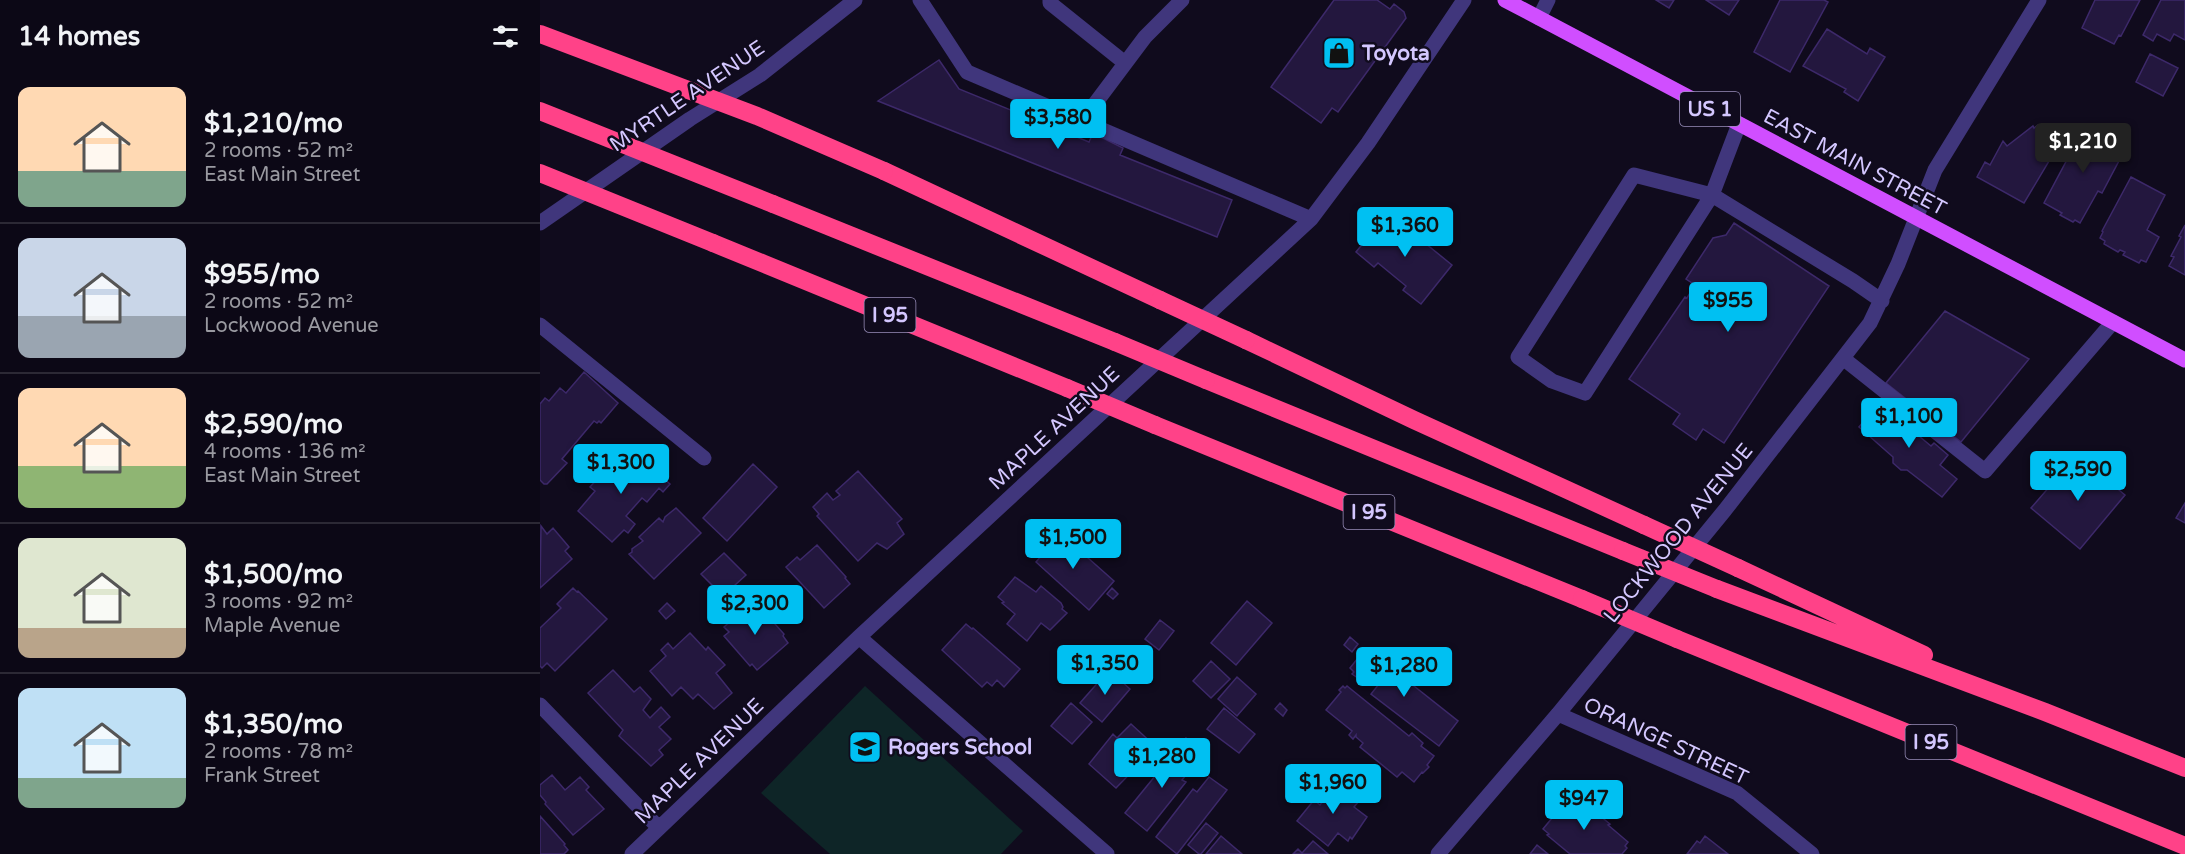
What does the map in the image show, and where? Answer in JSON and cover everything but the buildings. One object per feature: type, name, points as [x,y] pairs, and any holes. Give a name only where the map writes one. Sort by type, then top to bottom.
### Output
[{"type":"highway","points":[[540,33],[757,116],[884,171],[1414,420],[2045,712]]},
{"type":"highway","points":[[540,111],[1115,342],[1718,589],[2045,712],[2185,768]]},
{"type":"highway","name":"I 95","points":[[540,173],[2185,846]]},
{"type":"main road","name":"EAST MAIN STREET","points":[[1505,0],[2185,360]]},
{"type":"street","name":"MYRTLE AVENUE","points":[[540,223],[690,119],[760,75],[855,0]]},
{"type":"street","points":[[920,0],[967,72],[1311,219]]},
{"type":"street","points":[[1050,0],[1050,3],[1125,63]]},
{"type":"street","points":[[1082,121],[1145,36],[1182,0]]},
{"type":"street","name":"MAPLE AVENUE","points":[[632,854],[859,637],[1311,219],[1368,143],[1464,0]]},
{"type":"street","points":[[1539,18],[1548,0]]},
{"type":"street","name":"LOCKWOOD AVENUE","points":[[1438,854],[1558,714],[1725,510],[1870,323],[1882,301],[1935,170],[2039,0]]},
{"type":"street","points":[[1739,124],[1712,195],[1585,393],[1552,381],[1518,357],[1634,174],[1712,195],[1882,301]]},
{"type":"street","points":[[1844,359],[1985,471],[2113,322]]},
{"type":"street","points":[[540,324],[704,458]]},
{"type":"street","points":[[859,637],[1107,854]]},
{"type":"street","points":[[540,705],[659,828]]},
{"type":"street","name":"ORANGE STREET","points":[[1558,714],[1737,793],[1812,854]]},
{"type":"green space","name":"Rogers School","points":[[865,686],[1023,831],[1001,854],[830,854],[761,793]]},
{"type":"place","name":"Toyota","points":[[1339,53]]},
{"type":"place","name":"Rogers School","points":[[865,747]]}]
